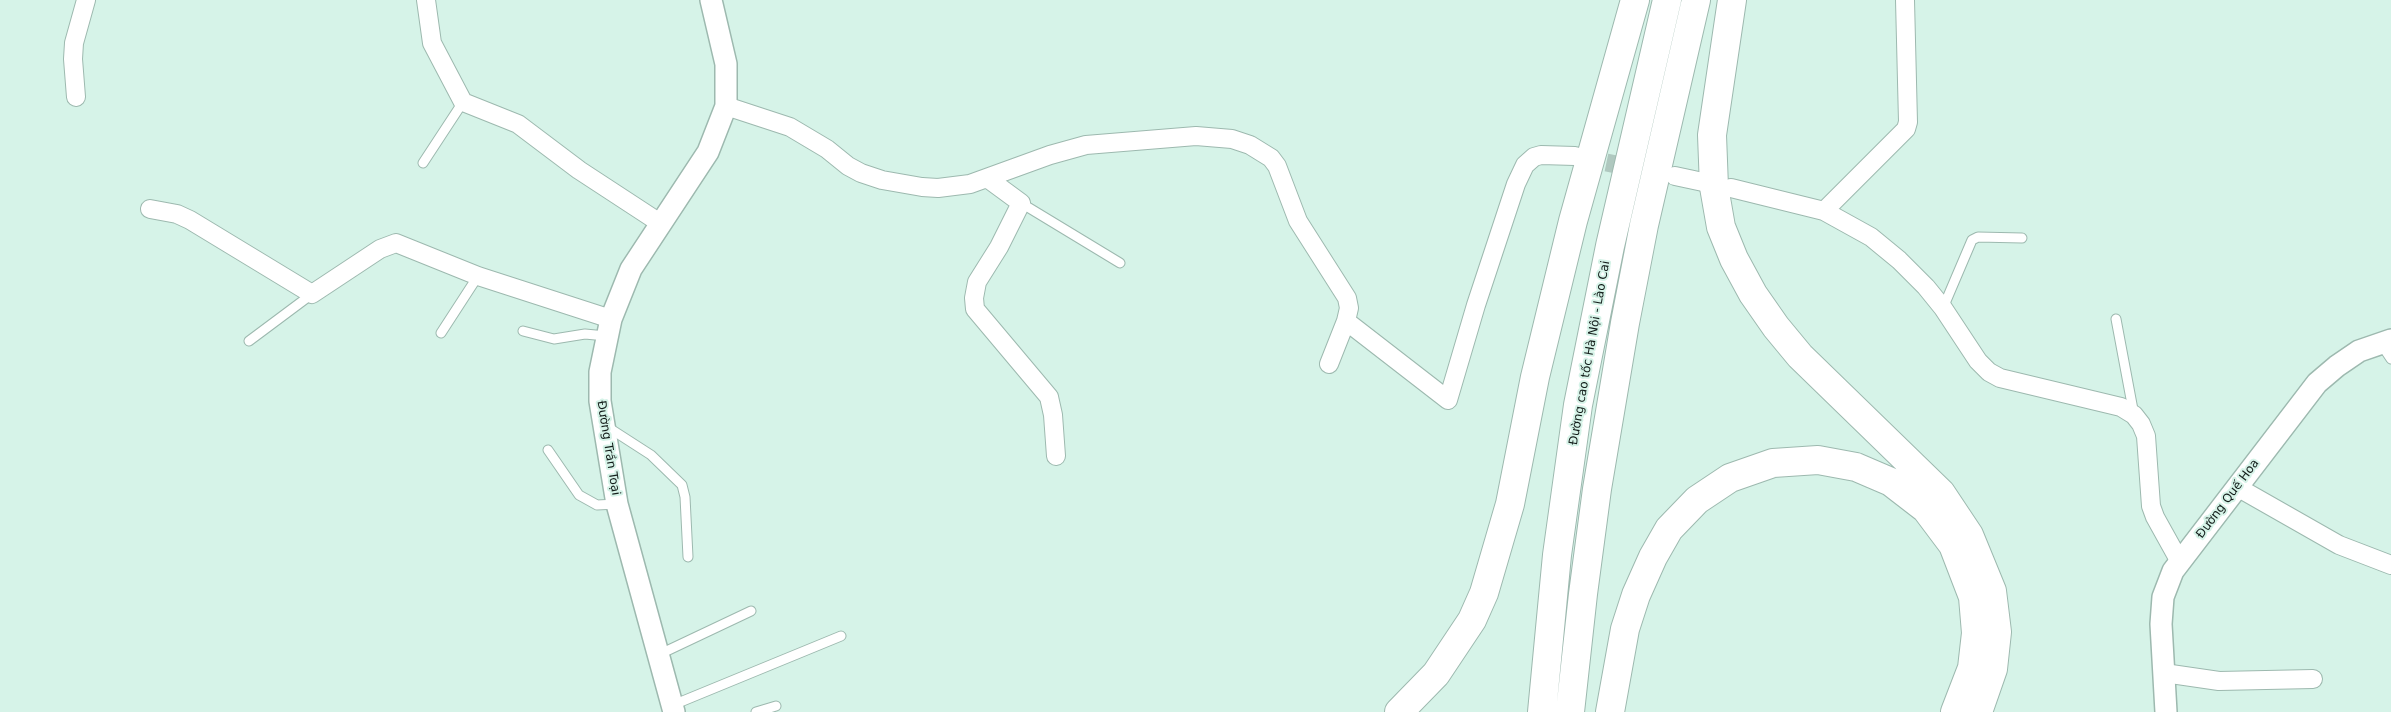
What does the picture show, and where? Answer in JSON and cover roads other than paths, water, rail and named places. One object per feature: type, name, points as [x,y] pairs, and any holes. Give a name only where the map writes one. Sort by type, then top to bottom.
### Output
[{"type":"highway","points":[[1399,712],[1436,674],[1472,620],[1484,593],[1510,504],[1535,377],[1573,221],[1635,0]]},
{"type":"highway","name":"Đường cao tốc Hà Nội - Lào Cai","points":[[1542,712],[1557,556],[1578,405],[1610,246],[1667,0]]},
{"type":"highway","points":[[1570,712],[1596,499],[1625,323],[1644,225],[1696,0]]},
{"type":"highway","points":[[1732,0],[1712,135],[1714,187],[1721,227],[1734,259],[1753,294],[1776,327],[1800,356],[1941,493],[1969,535],[1992,591],[1997,632],[1993,669],[1978,712]]},
{"type":"highway","points":[[1610,712],[1628,621],[1653,557],[1669,529],[1696,500],[1730,478],[1773,463],[1818,460],[1856,467],[1891,482],[1926,509],[1953,545],[1973,597],[1976,633],[1972,668],[1955,712]]},
{"type":"street","points":[[76,97],[74,44],[86,0]]},
{"type":"street","points":[[426,0],[432,43],[463,102],[518,124],[579,170],[660,223]]},
{"type":"street","name":"Đường Trần Toại","points":[[673,709],[617,504],[600,401],[600,372],[608,328],[631,269],[708,152],[726,106],[726,64],[711,0]]},
{"type":"street","points":[[1824,211],[1906,129],[1908,122],[1904,0]]},
{"type":"street","points":[[726,106],[790,128],[827,149],[848,166],[882,180],[938,188],[970,184],[1050,155],[1086,145],[1196,136],[1232,140],[1250,145],[1271,158],[1277,166],[1298,221],[1347,298],[1349,308],[1346,321],[1329,364]]},
{"type":"street","points":[[1346,321],[1448,400],[1476,305],[1516,184],[1525,165],[1542,155],[1575,156]]},
{"type":"street","points":[[1675,176],[1703,182]]},
{"type":"street","points":[[987,178],[1021,204],[999,247],[977,282],[974,298],[975,309],[1049,397],[1053,415],[1056,456]]},
{"type":"street","points":[[1731,188],[1824,211],[1871,237],[1899,260],[1943,308],[1978,361],[1989,372],[2000,378],[2121,407],[2134,415],[2141,424],[2146,436],[2151,506],[2155,517],[2180,562]]},
{"type":"street","points":[[150,209],[177,214],[190,220],[312,294],[380,249],[396,243],[608,328]]},
{"type":"street","name":"Đường Quế Hoa","points":[[2166,712],[2161,624],[2163,597],[2173,571],[2317,383],[2359,351],[2388,348]]},
{"type":"street","points":[[2237,487],[2339,545],[2391,565]]},
{"type":"street","points":[[2164,673],[2219,681],[2313,679]]},
{"type":"lane","points":[[423,163],[463,102]]},
{"type":"lane","points":[[1021,204],[1120,263]]},
{"type":"lane","points":[[1943,308],[1972,240],[1978,237],[2022,238]]},
{"type":"lane","points":[[441,334],[478,276]]},
{"type":"lane","points":[[249,341],[312,294]]},
{"type":"lane","points":[[2116,319],[2134,415]]},
{"type":"lane","points":[[523,331],[554,339],[608,328]]},
{"type":"lane","points":[[604,425],[651,455],[682,485],[686,497],[688,557]]},
{"type":"lane","points":[[548,450],[579,495],[597,505],[617,504]]},
{"type":"lane","points":[[658,655],[751,611]]},
{"type":"lane","points":[[673,709],[841,636]]},
{"type":"lane","points":[[756,712],[776,706]]},
{"type":"tunnel","points":[[1580,157],[1638,169]]}]
